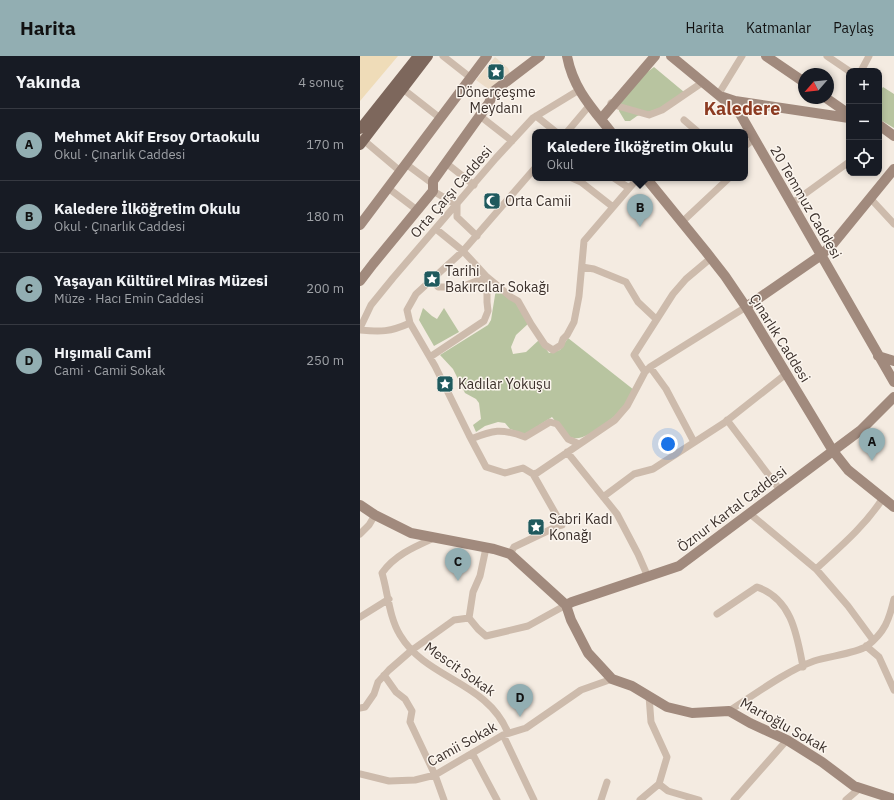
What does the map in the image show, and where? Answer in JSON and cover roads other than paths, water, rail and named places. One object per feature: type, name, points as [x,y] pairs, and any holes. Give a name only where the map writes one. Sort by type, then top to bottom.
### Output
[{"type":"main road","points":[[360,129],[418,56]]},
{"type":"main road","points":[[361,141],[428,56]]},
{"type":"street","points":[[443,56],[471,78]]},
{"type":"street","points":[[360,225],[487,56]]},
{"type":"street","points":[[360,281],[417,210],[433,187],[433,181],[489,103],[494,91],[540,56]]},
{"type":"street","points":[[567,56],[579,90],[589,106],[608,129]]},
{"type":"street","points":[[612,104],[652,56]]},
{"type":"street","points":[[599,117],[655,56]]},
{"type":"street","name":"20 Temmuz Caddesi","points":[[671,56],[739,112],[820,256],[894,382]]},
{"type":"street","points":[[742,56],[718,95],[735,101],[846,113]]},
{"type":"street","points":[[766,56],[798,78]]},
{"type":"street","points":[[827,56],[846,69]]},
{"type":"street","points":[[862,68],[869,56]]},
{"type":"street","points":[[612,104],[649,115],[662,110],[703,82]]},
{"type":"street","points":[[403,89],[440,118]]},
{"type":"street","name":"Orta Çarşı Caddesi","points":[[360,329],[371,305],[533,118],[579,90]]},
{"type":"street","points":[[834,103],[846,112]]},
{"type":"street","points":[[570,129],[589,106]]},
{"type":"street","points":[[480,116],[512,141]]},
{"type":"street","points":[[536,116],[552,129]]},
{"type":"street","points":[[684,120],[694,129]]},
{"type":"street","points":[[882,128],[894,136]]},
{"type":"street","points":[[748,144],[754,139]]},
{"type":"street","points":[[361,141],[433,187],[457,206],[457,217],[477,236]]},
{"type":"street","points":[[446,163],[474,185]]},
{"type":"street","points":[[791,204],[846,164]]},
{"type":"street","points":[[533,474],[537,473],[615,420],[627,406],[648,369],[746,307],[820,256],[832,245],[894,169]]},
{"type":"street","points":[[510,554],[514,547],[562,525],[533,474],[523,468],[504,473],[486,467],[430,357],[410,323],[407,310],[416,294],[463,251],[532,172]]},
{"type":"street","points":[[579,181],[613,207]]},
{"type":"street","points":[[618,181],[629,188]]},
{"type":"street","points":[[436,229],[463,251],[487,277],[518,301],[531,324],[545,344],[553,350],[561,345],[563,339],[574,322],[579,296],[584,241],[635,181]]},
{"type":"street","name":"Çınarlık Caddesi","points":[[648,181],[711,258],[746,307],[833,451],[848,470],[894,507]]},
{"type":"street","points":[[682,222],[726,181]]},
{"type":"street","points":[[388,188],[417,210]]},
{"type":"street","points":[[870,198],[894,224]]},
{"type":"street","points":[[694,442],[666,389],[634,355],[656,319],[678,289],[711,258]]},
{"type":"street","points":[[582,267],[594,269],[626,282],[638,302],[656,319]]},
{"type":"street","points":[[432,279],[438,287],[461,287],[487,277]]},
{"type":"street","points":[[430,357],[484,321],[488,311],[487,277]]},
{"type":"street","points":[[360,329],[379,332],[395,329],[410,323]]},
{"type":"street","points":[[878,356],[894,361]]},
{"type":"street","points":[[603,497],[634,474],[653,469],[727,420],[786,374]]},
{"type":"street","name":"Öznur Kartal Caddesi","points":[[566,606],[572,602],[680,566],[861,430],[894,397]]},
{"type":"street","points":[[727,420],[780,490]]},
{"type":"street","points":[[471,439],[490,432],[510,431],[525,436],[550,422],[558,424],[568,439],[579,444]]},
{"type":"street","points":[[567,452],[617,514],[648,577]]},
{"type":"street","points":[[816,569],[860,528],[876,510],[883,498]]},
{"type":"street","points":[[360,505],[375,515],[411,533],[510,554],[566,606],[570,620],[588,653],[612,679]]},
{"type":"street","points":[[749,513],[816,569],[848,606],[873,640]]},
{"type":"street","points":[[360,534],[369,525],[375,515]]},
{"type":"street","name":"Mescit Sokak","points":[[434,538],[398,556],[382,573],[391,611],[399,634],[425,663],[468,688],[488,704],[503,720],[506,734],[534,800]]},
{"type":"street","points":[[486,548],[480,576],[473,592],[470,618],[478,629],[486,636],[528,626],[566,606]]},
{"type":"street","points":[[717,614],[757,587],[767,590],[782,604],[792,621],[798,639],[803,667]]},
{"type":"street","points":[[360,617],[389,599]]},
{"type":"street","points":[[729,711],[793,671],[814,661],[855,651],[866,646],[882,631],[889,621],[894,599]]},
{"type":"street","points":[[360,708],[365,707],[374,694],[378,682],[384,675],[412,650],[454,620],[470,618]]},
{"type":"street","points":[[866,646],[879,657],[894,690]]},
{"type":"street","points":[[384,675],[396,692],[404,698],[412,711],[410,722],[435,775],[444,800]]},
{"type":"street","name":"Martoğlu Sokak","points":[[612,679],[632,686],[667,707],[692,713],[729,711],[750,724],[787,740],[822,762],[854,786],[876,797],[894,799]]},
{"type":"street","name":"Camii Sokak","points":[[360,774],[389,781],[415,780],[435,775],[506,734],[526,728],[581,690],[612,679]]},
{"type":"street","points":[[640,800],[659,784],[667,757],[651,722],[649,696]]},
{"type":"street","points":[[734,800],[787,740]]},
{"type":"street","points":[[472,753],[497,800]]},
{"type":"street","points":[[601,800],[607,782]]},
{"type":"street","points":[[659,784],[668,791],[699,800]]},
{"type":"street","points":[[846,800],[860,788]]},
{"type":"street","points":[[670,800],[671,792]]},
{"type":"place","name":"Dönerçeşme Meydanı","points":[[496,72]]},
{"type":"place","name":"Orta Camii","points":[[492,201]]},
{"type":"place","name":"Kaledere İlköğretim Okulu","points":[[640,227]]},
{"type":"place","name":"Tarihi Bakırcılar Sokağı","points":[[432,279]]},
{"type":"place","name":"Kadılar Yokuşu","points":[[445,384]]},
{"type":"place","name":"Mehmet Akif Ersoy Ortaokulu","points":[[872,461]]},
{"type":"place","name":"Sabri Kadı Konağı","points":[[536,527]]},
{"type":"place","name":"Yaşayan Kültürel Miras Müzesi","points":[[458,581]]},
{"type":"place","name":"Hışımali Cami","points":[[520,717]]},
{"type":"district","name":"Kaledere","points":[[742,108]]}]
